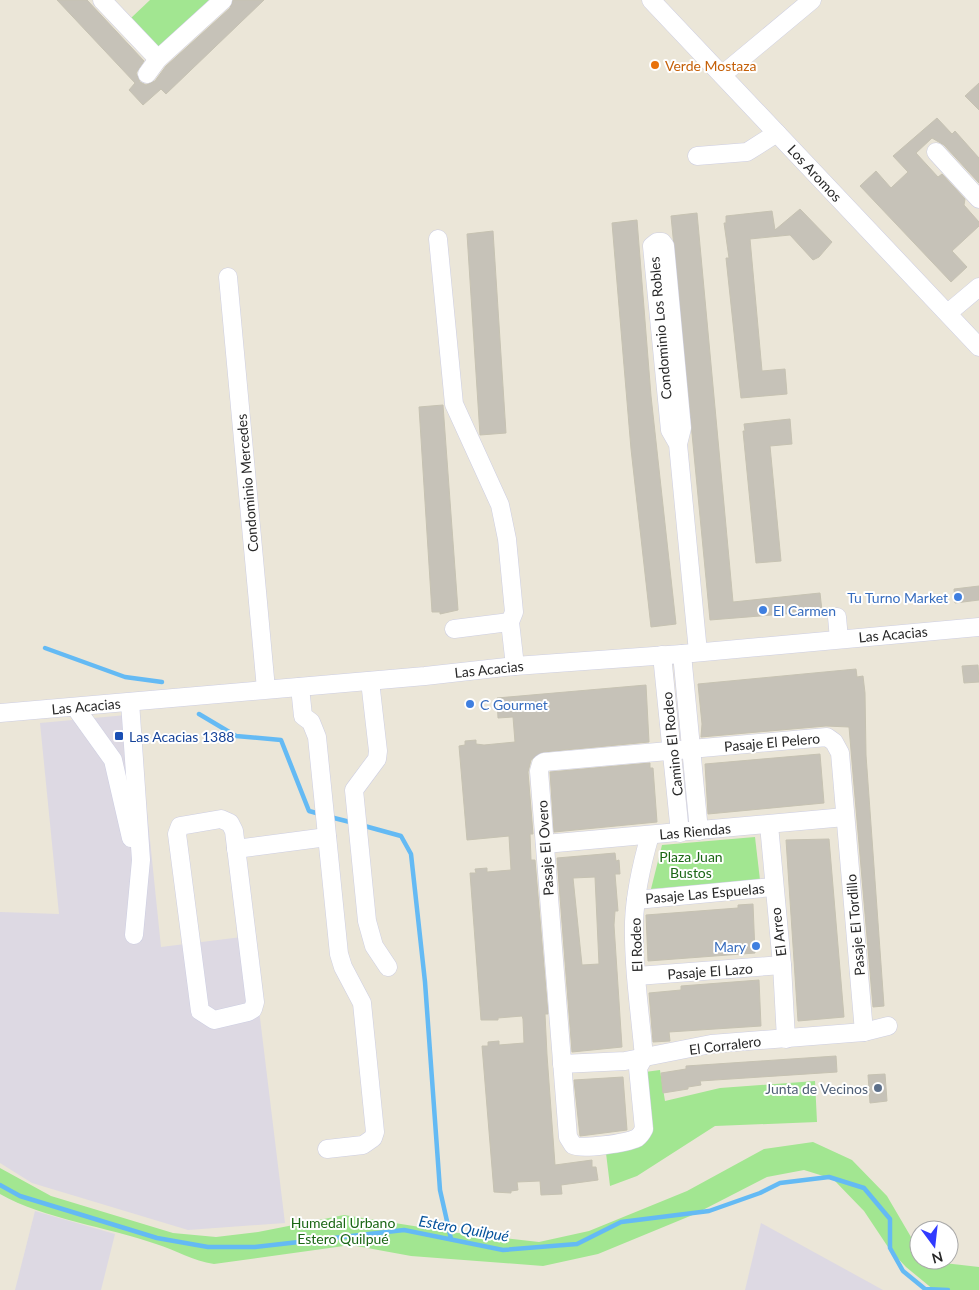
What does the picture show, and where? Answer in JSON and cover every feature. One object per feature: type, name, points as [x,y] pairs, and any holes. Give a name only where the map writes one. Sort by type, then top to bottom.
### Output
[{"type":"street","points":[[102,0],[158,59]]},
{"type":"street","points":[[147,74],[158,59],[222,0]]},
{"type":"street","name":"Los Aromos","points":[[651,0],[979,347]]},
{"type":"street","points":[[722,74],[812,0]]},
{"type":"street","points":[[696,156],[747,152],[777,133]]},
{"type":"street","points":[[936,152],[979,199]]},
{"type":"street","points":[[438,238],[454,404],[500,505],[507,539],[514,612],[510,622],[514,666]]},
{"type":"street","name":"Condominio Los Robles","points":[[678,444],[670,430],[652,246],[657,242],[662,242],[665,246],[682,428],[678,444],[690,653]]},
{"type":"street","name":"Condominio Mercedes","points":[[228,277],[266,689]]},
{"type":"street","points":[[948,313],[979,287]]},
{"type":"street","points":[[837,617],[839,639]]},
{"type":"street","points":[[454,630],[510,622]]},
{"type":"street","name":"Las Acacias","points":[[0,713],[979,626]]},
{"type":"street","name":"Camino El Rodeo","points":[[690,653],[692,749],[699,831]]},
{"type":"street","name":"Camino El Rodeo","points":[[662,655],[680,833]]},
{"type":"street","points":[[370,681],[378,751],[377,759],[354,790],[367,921],[374,946],[388,967]]},
{"type":"street","points":[[300,687],[303,716],[311,722],[317,737],[340,954],[343,967],[362,1003],[375,1132],[373,1138],[363,1144],[327,1149]]},
{"type":"street","points":[[130,702],[141,860],[134,935]]},
{"type":"street","points":[[75,707],[113,760],[130,835],[141,860]]},
{"type":"street","name":"Pasaje El Pelero","points":[[692,749],[826,737],[832,739],[840,753],[845,817]]},
{"type":"street","points":[[673,751],[692,749]]},
{"type":"street","name":"Pasaje El Overo","points":[[644,1057],[638,1068],[644,1129],[642,1132],[634,1139],[581,1147],[573,1144],[568,1137],[539,771],[541,764],[550,760],[673,751]]},
{"type":"street","name":"Las Riendas","points":[[545,844],[845,817]]},
{"type":"street","name":"Pasaje El Tordillo","points":[[845,817],[864,1032]]},
{"type":"street","points":[[221,819],[230,823],[234,831],[236,849],[255,1002],[253,1009],[248,1012],[214,1020],[200,1011],[177,834],[180,826],[221,819]]},
{"type":"street","name":"El Arreo","points":[[768,825],[782,965],[786,1039]]},
{"type":"street","name":"El Rodeo","points":[[644,1057],[634,956],[636,900],[650,835]]},
{"type":"street","points":[[236,849],[327,837]]},
{"type":"street","name":"Pasaje Las Espuelas","points":[[636,900],[773,887]]},
{"type":"street","name":"Pasaje El Lazo","points":[[637,976],[782,965]]},
{"type":"street","name":"El Corralero","points":[[562,1064],[625,1061],[711,1044],[864,1032],[888,1026]]},
{"type":"shaded area","points":[[137,714],[161,947],[250,936],[285,1223],[188,1230],[32,1183],[0,1163],[0,912],[59,914],[40,723]]},
{"type":"shaded area","points":[[35,1211],[115,1234],[101,1290],[15,1290]]},
{"type":"shaded area","points":[[761,1223],[883,1290],[745,1290]]},
{"type":"green space","points":[[150,0],[209,0],[159,47],[131,18]]},
{"type":"green space","name":"Plaza Juan Bustos","points":[[755,837],[760,880],[651,889],[662,845]]},
{"type":"green space","points":[[660,1070],[665,1101],[720,1088],[815,1081],[817,1122],[715,1126],[637,1176],[610,1186],[606,1153],[637,1147],[645,1072]]},
{"type":"green space","name":"Humedal Urbano Estero Quilpué","points":[[813,1142],[852,1160],[887,1196],[909,1234],[909,1269],[890,1250],[864,1211],[833,1179],[804,1170],[767,1177],[695,1214],[598,1254],[543,1266],[411,1256],[351,1245],[214,1264],[137,1238],[36,1210],[0,1194],[0,1168],[51,1196],[173,1233],[216,1237],[258,1232],[344,1215],[458,1233],[539,1242],[589,1231],[687,1191],[764,1149]]},
{"type":"green space","name":"Humedal Urbano Estero Quilpué","points":[[959,1265],[979,1267],[979,1290],[934,1290],[910,1270],[959,1270]]},
{"type":"building","points":[[57,0],[87,0],[144,61],[136,73],[140,82],[146,85],[155,81],[166,66],[230,8],[233,0],[264,0],[166,94],[161,89],[143,105],[129,90],[135,83]]},
{"type":"building","points":[[979,83],[979,110],[965,96]]},
{"type":"building","points":[[937,118],[952,134],[955,131],[979,158],[979,183],[944,145],[932,138],[916,153],[938,177],[942,174],[965,199],[964,205],[979,222],[979,226],[952,251],[967,267],[951,282],[860,186],[876,171],[891,188],[908,172],[893,156]]},
{"type":"building","points":[[800,209],[832,242],[819,257],[813,260],[790,235],[750,239],[762,371],[785,369],[787,394],[741,398],[726,258],[729,258],[724,223],[726,223],[726,216],[772,211],[775,230]]},
{"type":"building","points":[[697,213],[733,602],[820,593],[822,611],[710,620],[671,216]]},
{"type":"building","points":[[637,220],[651,396],[676,624],[651,627],[631,449],[612,223]]},
{"type":"building","points":[[493,231],[506,433],[480,435],[467,234]]},
{"type":"building","points":[[443,405],[458,610],[440,614],[440,612],[432,612],[419,407]]},
{"type":"building","points":[[790,419],[792,444],[770,446],[781,561],[756,563],[743,431],[745,431],[744,424]]},
{"type":"building","points":[[979,586],[979,600],[955,603],[954,589]]},
{"type":"building","points":[[978,665],[979,682],[964,683],[962,666]]},
{"type":"building","points":[[856,669],[857,677],[863,676],[865,693],[866,755],[884,1006],[873,1007],[849,727],[826,726],[701,737],[702,724],[698,684]]},
{"type":"building","points":[[646,685],[649,742],[543,752],[531,760],[528,772],[533,834],[530,834],[531,860],[535,860],[548,1014],[545,1014],[555,1165],[592,1160],[592,1167],[596,1167],[598,1180],[561,1185],[562,1194],[541,1195],[540,1181],[517,1182],[518,1190],[511,1191],[511,1193],[494,1192],[482,1046],[488,1046],[488,1042],[499,1041],[499,1045],[524,1043],[523,1019],[522,1016],[498,1018],[498,1020],[481,1020],[470,873],[476,873],[475,869],[487,868],[487,872],[511,870],[509,836],[467,840],[459,746],[465,745],[465,741],[476,740],[476,744],[484,745],[515,742],[513,717],[498,718],[497,698]]},
{"type":"building","points":[[820,754],[824,803],[708,814],[705,764]]},
{"type":"building","points":[[650,763],[650,768],[653,768],[657,822],[554,832],[550,772]]},
{"type":"building","points":[[829,839],[844,1017],[798,1021],[786,840]]},
{"type":"building","points":[[615,853],[616,861],[619,860],[620,874],[615,874],[618,911],[615,911],[614,925],[622,1047],[572,1052],[557,858]],"holes":[[[595,877],[599,964],[582,965],[573,878]]]},
{"type":"building","points":[[753,904],[755,953],[648,961],[646,915],[738,908],[738,905]]},
{"type":"building","points":[[759,980],[761,1026],[669,1032],[670,1041],[653,1042],[649,993],[681,990],[681,986]]},
{"type":"building","points":[[836,1056],[837,1072],[700,1081],[701,1085],[663,1093],[661,1073],[686,1069],[686,1066]]},
{"type":"building","name":"Junta de Vecinos","points":[[885,1074],[887,1101],[870,1103],[868,1075]]},
{"type":"building","points":[[623,1077],[627,1130],[580,1136],[574,1080]]},
{"type":"waterway","points":[[45,648],[125,677],[162,682]]},
{"type":"waterway","points":[[199,714],[236,736],[281,740],[309,811],[320,814]]},
{"type":"waterway","points":[[330,817],[354,823]]},
{"type":"waterway","points":[[361,825],[401,836],[411,854],[425,982],[440,1190],[451,1239]]},
{"type":"waterway","name":"Estero Quilpué","points":[[0,1185],[20,1196],[157,1238],[208,1247],[255,1247],[404,1230],[503,1250],[577,1244],[621,1222],[709,1211],[760,1193],[780,1183],[829,1177],[864,1188],[890,1219],[890,1248],[903,1271],[925,1289],[948,1290]]},
{"type":"place","name":"Verde Mostaza","points":[[655,65]]},
{"type":"place","name":"Tu Turno Market","points":[[958,597]]},
{"type":"place","name":"El Carmen","points":[[763,610]]},
{"type":"place","name":"C Gourmet","points":[[470,704]]},
{"type":"place","name":"Las Acacias 1388","points":[[119,736]]},
{"type":"place","name":"Mary","points":[[756,946]]},
{"type":"place","name":"Junta de Vecinos","points":[[878,1088]]}]
